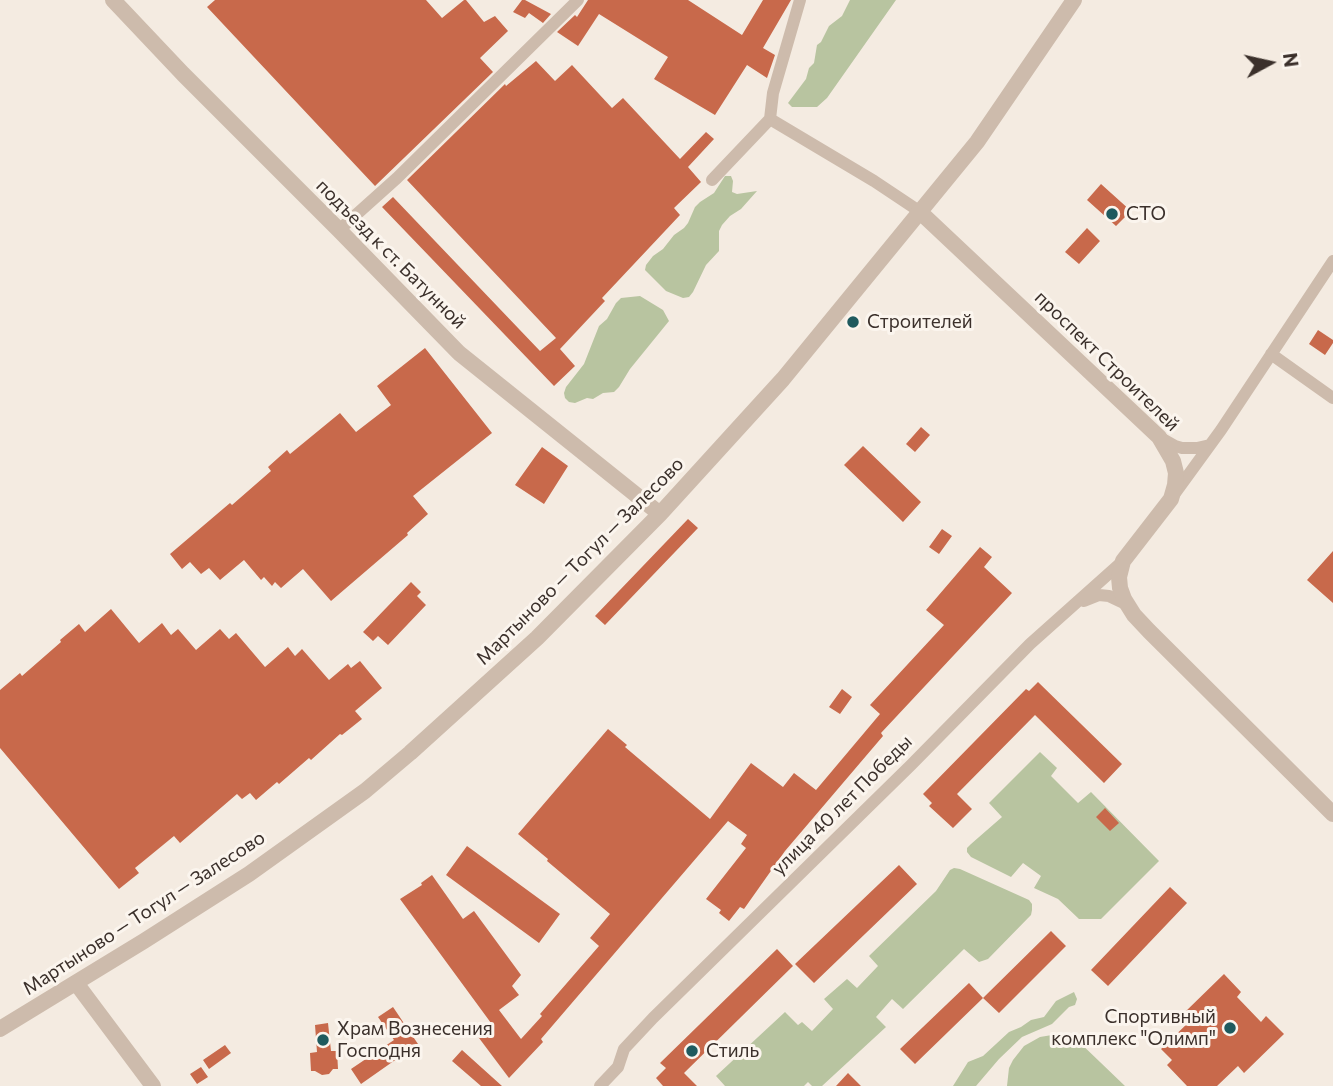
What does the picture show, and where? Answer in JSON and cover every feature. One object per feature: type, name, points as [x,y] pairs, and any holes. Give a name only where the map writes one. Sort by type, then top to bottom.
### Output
[{"type":"street","name":"подъезд к ст. Батунной","points":[[113,0],[459,353],[660,514]]},
{"type":"street","points":[[339,230],[406,170],[578,0]]},
{"type":"street","points":[[712,180],[770,119],[773,93],[800,0]]},
{"type":"street","name":"Мартыново — Тогул — Залесово","points":[[0,1029],[249,874],[365,790],[507,666],[660,514],[783,379],[976,142],[1074,0]]},
{"type":"street","points":[[770,119],[919,211]]},
{"type":"street","name":"проспект Строителей","points":[[919,211],[1159,437],[1169,451],[1176,473],[1171,499]]},
{"type":"street","points":[[1333,261],[1210,445],[1124,561],[1119,577],[1120,588],[1133,614],[1333,814]]},
{"type":"street","points":[[1271,354],[1333,398]]},
{"type":"street","points":[[1159,437],[1182,448],[1210,445]]},
{"type":"street","name":"улица 40 лет Победы","points":[[600,1086],[618,1067],[624,1049],[653,1018],[1030,644],[1124,561]]},
{"type":"street","points":[[1071,608],[1099,595],[1109,596],[1128,605]]},
{"type":"street","points":[[76,983],[153,1086]]},
{"type":"green space","points":[[850,0],[896,0],[827,98],[817,107],[792,107],[788,103],[814,63],[817,45],[829,26],[842,16]]},
{"type":"green space","points":[[725,176],[731,176],[732,192],[737,194],[757,191],[722,225],[719,231],[719,251],[706,265],[689,297],[683,298],[666,291],[645,270],[646,265],[684,228],[695,207],[714,193]]},
{"type":"green space","points":[[640,296],[663,310],[669,321],[614,392],[575,403],[569,402],[564,393],[566,387],[584,364],[599,326],[621,298]]},
{"type":"green space","points":[[1040,752],[1057,768],[1051,776],[1078,803],[1091,792],[1159,861],[1101,919],[1079,919],[1058,899],[1034,888],[1041,876],[1023,863],[1011,877],[971,857],[967,852],[967,848],[1002,817],[989,803]]},
{"type":"green space","points":[[954,868],[1029,900],[1032,904],[1031,915],[988,959],[979,962],[964,949],[903,1009],[892,999],[876,1017],[886,1027],[822,1086],[812,1086],[808,1082],[804,1086],[725,1086],[716,1076],[785,1012],[798,1025],[802,1022],[812,1031],[833,1009],[824,999],[847,979],[857,988],[878,966],[869,956],[936,891]]},
{"type":"green space","points":[[1074,992],[1077,999],[1075,1005],[1069,1007],[1052,1024],[1022,1037],[976,1086],[953,1086],[968,1062],[983,1056],[1009,1032],[1031,1020],[1044,1017],[1056,1001]]},
{"type":"green space","points":[[1058,1034],[1075,1038],[1125,1086],[1007,1086],[1009,1068],[1024,1046],[1040,1037]]},
{"type":"building","points":[[215,0],[426,0],[442,18],[466,0],[484,22],[495,16],[508,31],[480,58],[493,72],[375,186],[207,7]]},
{"type":"building","points":[[522,0],[551,14],[543,23],[529,13],[525,18],[513,12]]},
{"type":"building","points":[[588,0],[688,0],[742,35],[763,0],[791,0],[763,48],[775,55],[767,78],[747,65],[715,115],[654,79],[668,57],[599,14],[578,46],[557,32],[575,15],[577,17]]},
{"type":"building","points":[[536,61],[555,81],[572,65],[612,108],[623,98],[680,159],[706,132],[714,139],[688,167],[701,182],[674,208],[680,215],[602,298],[605,301],[560,349],[575,366],[554,386],[382,207],[393,197],[540,351],[556,338],[407,180],[505,84],[506,86]]},
{"type":"building","points":[[1101,184],[1131,211],[1116,226],[1087,200]]},
{"type":"building","points":[[1087,228],[1100,241],[1079,264],[1065,252]]},
{"type":"building","points":[[1318,330],[1333,340],[1325,355],[1309,344]]},
{"type":"building","points":[[425,348],[492,433],[413,496],[428,514],[407,533],[408,535],[331,601],[303,569],[281,588],[275,582],[272,586],[264,577],[261,580],[244,560],[220,580],[209,568],[201,574],[190,562],[182,569],[170,554],[271,471],[268,467],[287,450],[290,454],[340,413],[356,432],[391,405],[377,386]]},
{"type":"building","points":[[921,427],[930,435],[915,452],[906,444]]},
{"type":"building","points":[[863,446],[921,502],[903,522],[844,465]]},
{"type":"building","points":[[542,447],[568,466],[544,504],[515,485]]},
{"type":"building","points":[[688,519],[698,528],[605,625],[595,616]]},
{"type":"building","points":[[942,529],[952,536],[939,554],[929,547]]},
{"type":"building","points":[[980,547],[992,557],[984,567],[1012,593],[881,733],[883,736],[785,851],[744,909],[740,907],[729,921],[719,913],[721,910],[706,899],[746,848],[741,844],[747,835],[728,821],[541,1039],[543,1042],[509,1078],[476,1034],[491,1023],[400,899],[432,875],[463,919],[474,911],[521,975],[512,986],[519,995],[499,1010],[521,1039],[599,946],[590,938],[610,914],[518,834],[608,729],[627,745],[625,747],[710,819],[751,763],[783,787],[794,773],[816,790],[880,714],[870,705],[944,625],[926,610]]},
{"type":"building","points":[[1333,551],[1333,603],[1307,580]]},
{"type":"building","points":[[411,582],[421,592],[417,596],[426,605],[388,645],[378,636],[373,641],[363,632]]},
{"type":"building","points":[[111,609],[139,643],[162,623],[171,635],[178,629],[196,650],[220,629],[229,639],[236,633],[265,667],[288,647],[295,656],[302,649],[329,680],[348,664],[351,668],[360,661],[382,688],[355,711],[362,719],[311,760],[309,758],[256,800],[250,793],[242,799],[237,794],[180,843],[174,836],[135,868],[139,873],[119,889],[0,748],[0,690],[20,673],[22,676],[79,624],[85,632]]},
{"type":"building","points":[[1038,682],[1122,764],[1104,783],[1035,715],[957,794],[972,809],[953,828],[929,806],[932,803],[923,794],[1026,689],[1029,691]]},
{"type":"building","points":[[842,689],[852,697],[840,714],[829,707]]},
{"type":"building","points":[[1105,808],[1119,823],[1110,831],[1096,817]]},
{"type":"building","points":[[467,846],[560,914],[539,943],[446,875]]},
{"type":"building","points":[[899,865],[917,884],[814,983],[795,964]]},
{"type":"building","points":[[1170,887],[1187,903],[1108,986],[1091,970]]},
{"type":"building","points":[[1051,931],[1066,946],[999,1013],[983,998]]},
{"type":"building","points":[[777,949],[793,966],[684,1073],[697,1086],[663,1086],[656,1078],[666,1068],[660,1063]]},
{"type":"building","name":"Спортивный комплекс \"Олимп\"","points":[[1224,974],[1241,992],[1237,997],[1261,1022],[1266,1016],[1284,1034],[1244,1073],[1238,1066],[1217,1086],[1187,1086],[1167,1065],[1172,1060],[1161,1049],[1191,1020],[1184,1013]]},
{"type":"building","points":[[969,983],[983,998],[915,1064],[900,1049]]},
{"type":"building","points":[[393,1007],[418,1044],[361,1084],[351,1069],[394,1040],[378,1017]]},
{"type":"building","points":[[328,1023],[331,1051],[337,1051],[338,1069],[322,1075],[311,1071],[310,1053],[317,1052],[315,1025]]},
{"type":"building","points":[[225,1045],[231,1053],[209,1069],[203,1060]]},
{"type":"building","points":[[462,1050],[502,1086],[481,1086],[452,1061]]},
{"type":"building","points":[[201,1067],[208,1077],[197,1084],[190,1074]]},
{"type":"building","points":[[848,1073],[861,1086],[836,1086]]},
{"type":"place","name":"СТО","points":[[1112,214]]},
{"type":"place","name":"Строителей","points":[[853,322]]},
{"type":"place","name":"Спортивный комплекс \"Олимп\"","points":[[1230,1028]]},
{"type":"place","name":"Храм Вознесения Господня","points":[[323,1040]]},
{"type":"place","name":"Стиль","points":[[692,1051]]}]
